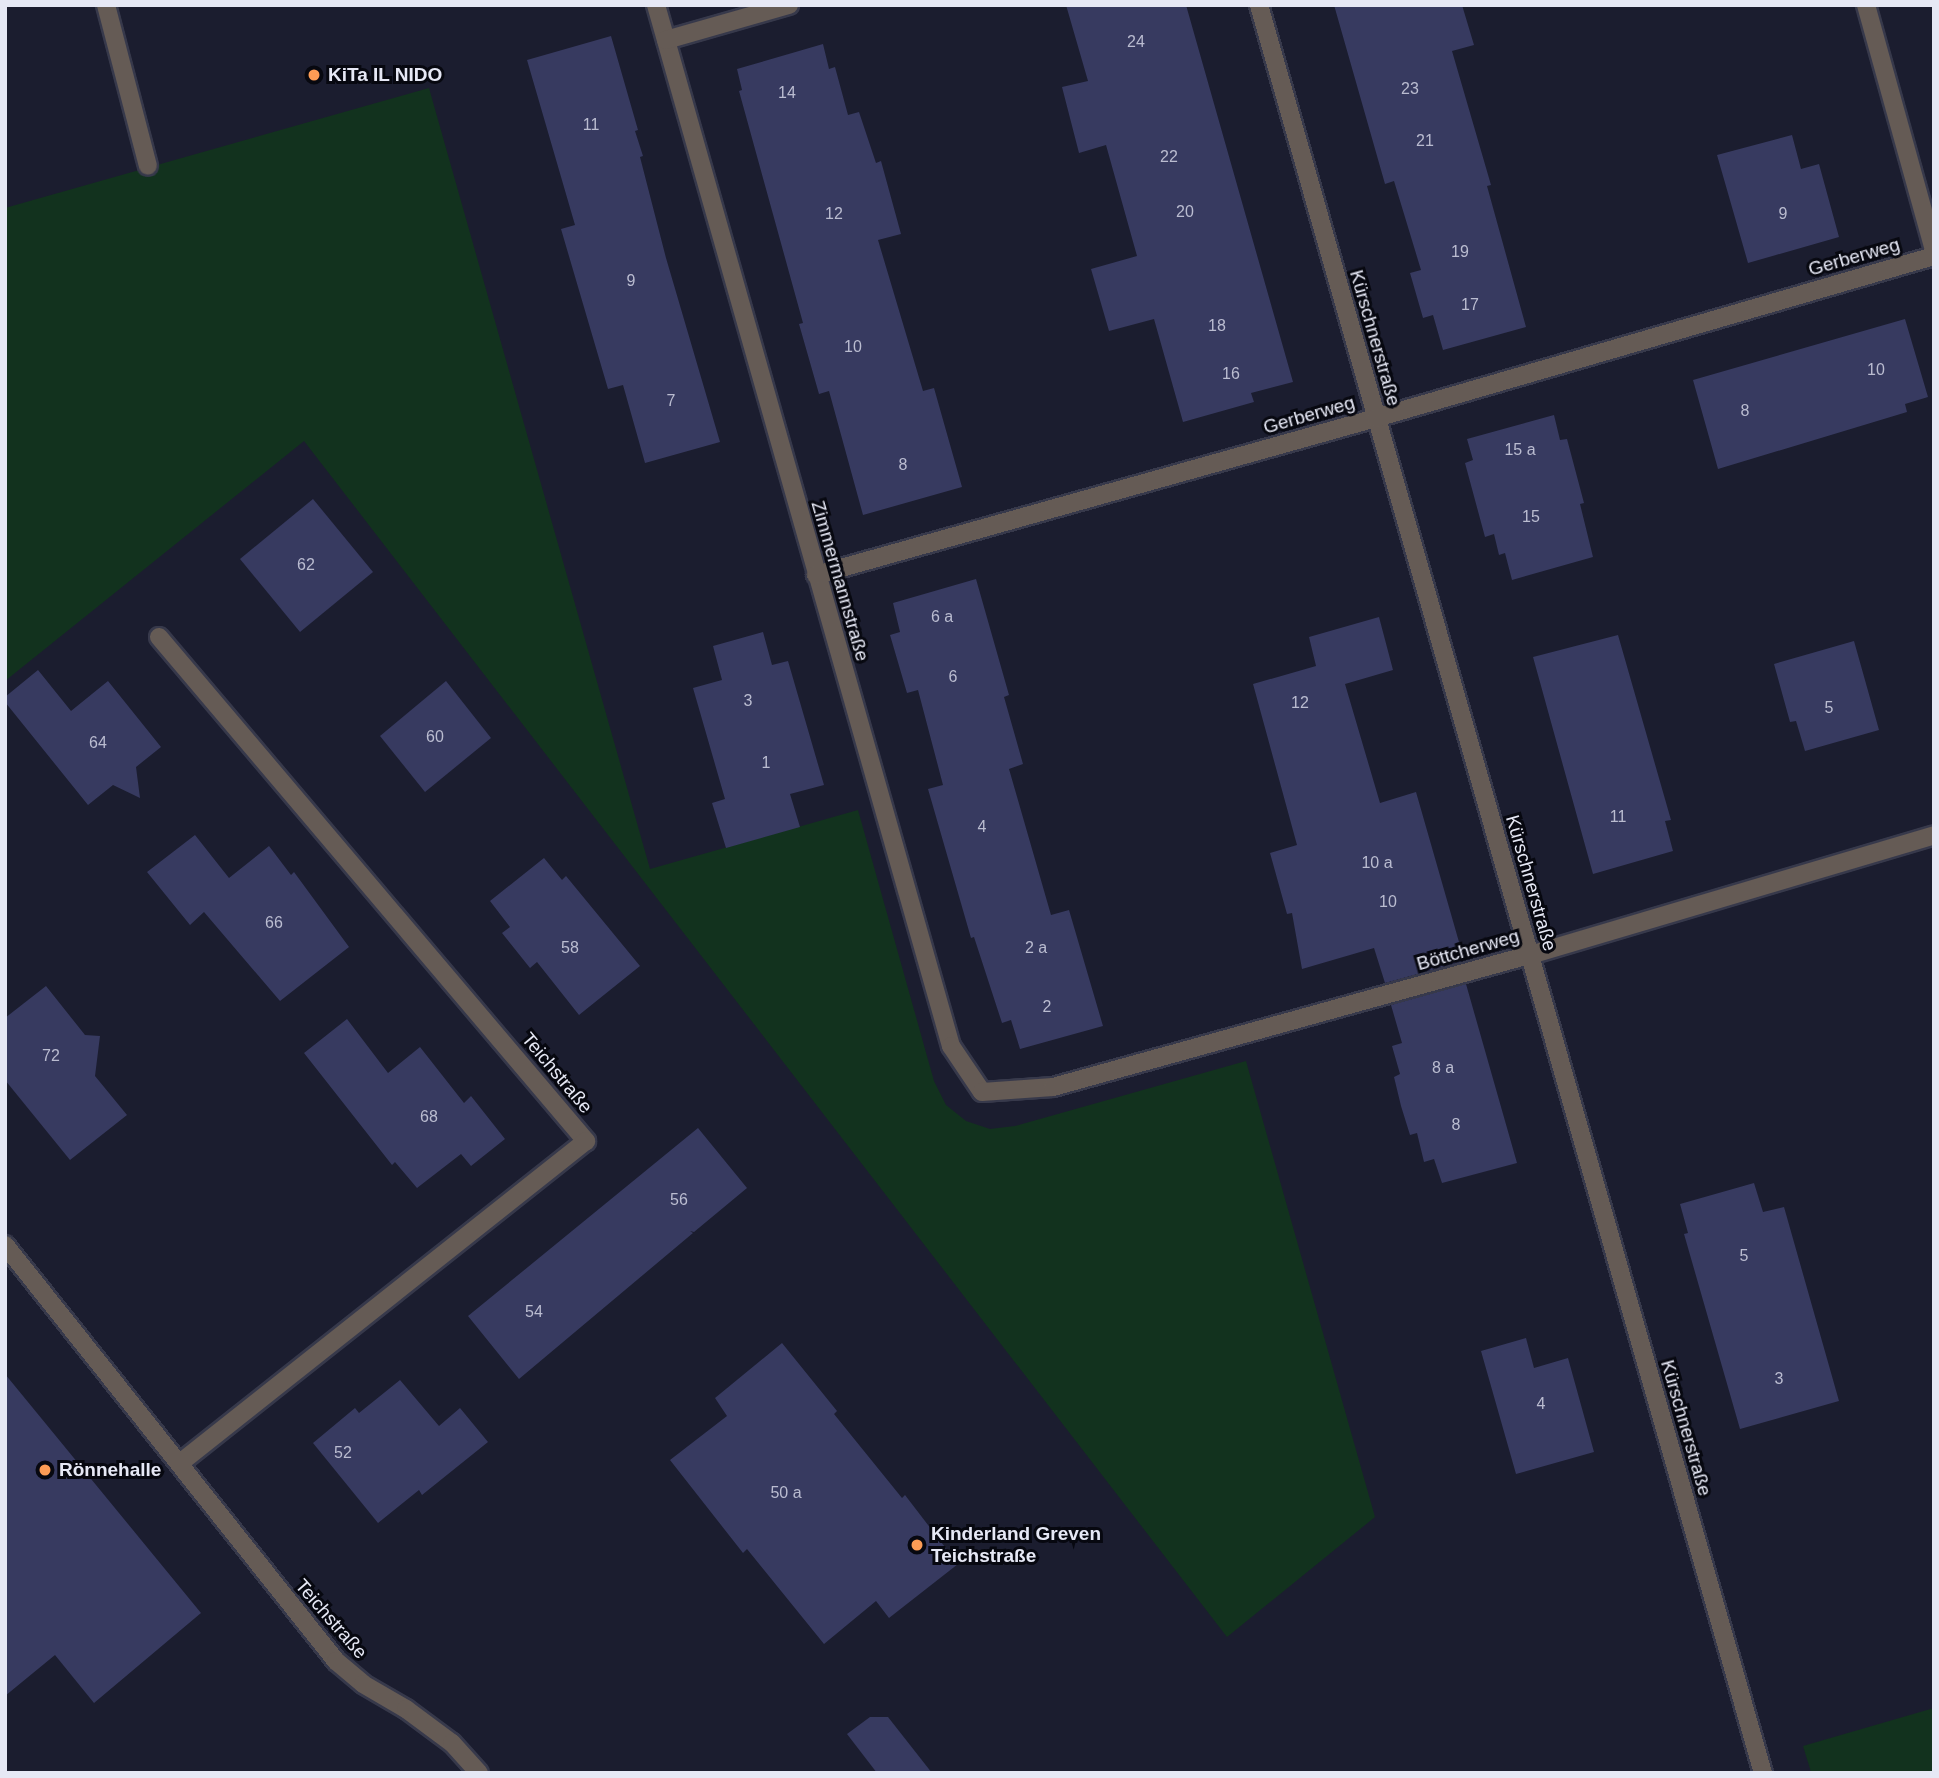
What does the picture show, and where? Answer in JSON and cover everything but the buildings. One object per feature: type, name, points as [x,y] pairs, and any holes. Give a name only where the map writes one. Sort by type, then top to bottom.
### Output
[{"type":"street","points":[[106,5],[148,166]]},
{"type":"street","name":"Zimmermannstraße","points":[[656,5],[951,1046],[982,1092],[1053,1087]]},
{"type":"street","points":[[666,40],[789,5]]},
{"type":"street","name":"Kürschnerstraße","points":[[1259,5],[1763,1773]]},
{"type":"street","points":[[1866,5],[1934,253]]},
{"type":"street","name":"Gerberweg","points":[[816,575],[1376,418],[1934,253]]},
{"type":"street","name":"Teichstraße","points":[[159,638],[586,1141],[180,1463]]},
{"type":"street","name":"Böttcherweg","points":[[1053,1087],[1530,955],[1934,835]]},
{"type":"street","name":"Teichstraße","points":[[5,1245],[336,1661],[363,1684],[406,1709],[452,1743],[479,1773]]},
{"type":"green space","points":[[429,88],[650,869],[858,810],[934,1081],[946,1105],[966,1121],[990,1129],[1015,1126],[1246,1061],[1375,1517],[1227,1637],[304,441],[5,681],[5,208]]},
{"type":"green space","points":[[1934,1708],[1934,1773],[1811,1772],[1803,1746]]},
{"type":"place","name":"KiTa IL NIDO","points":[[314,75]]},
{"type":"place","name":"Rönnehalle","points":[[45,1470]]},
{"type":"place","name":"Kinderland Greven Teichstraße","points":[[917,1545]]}]
